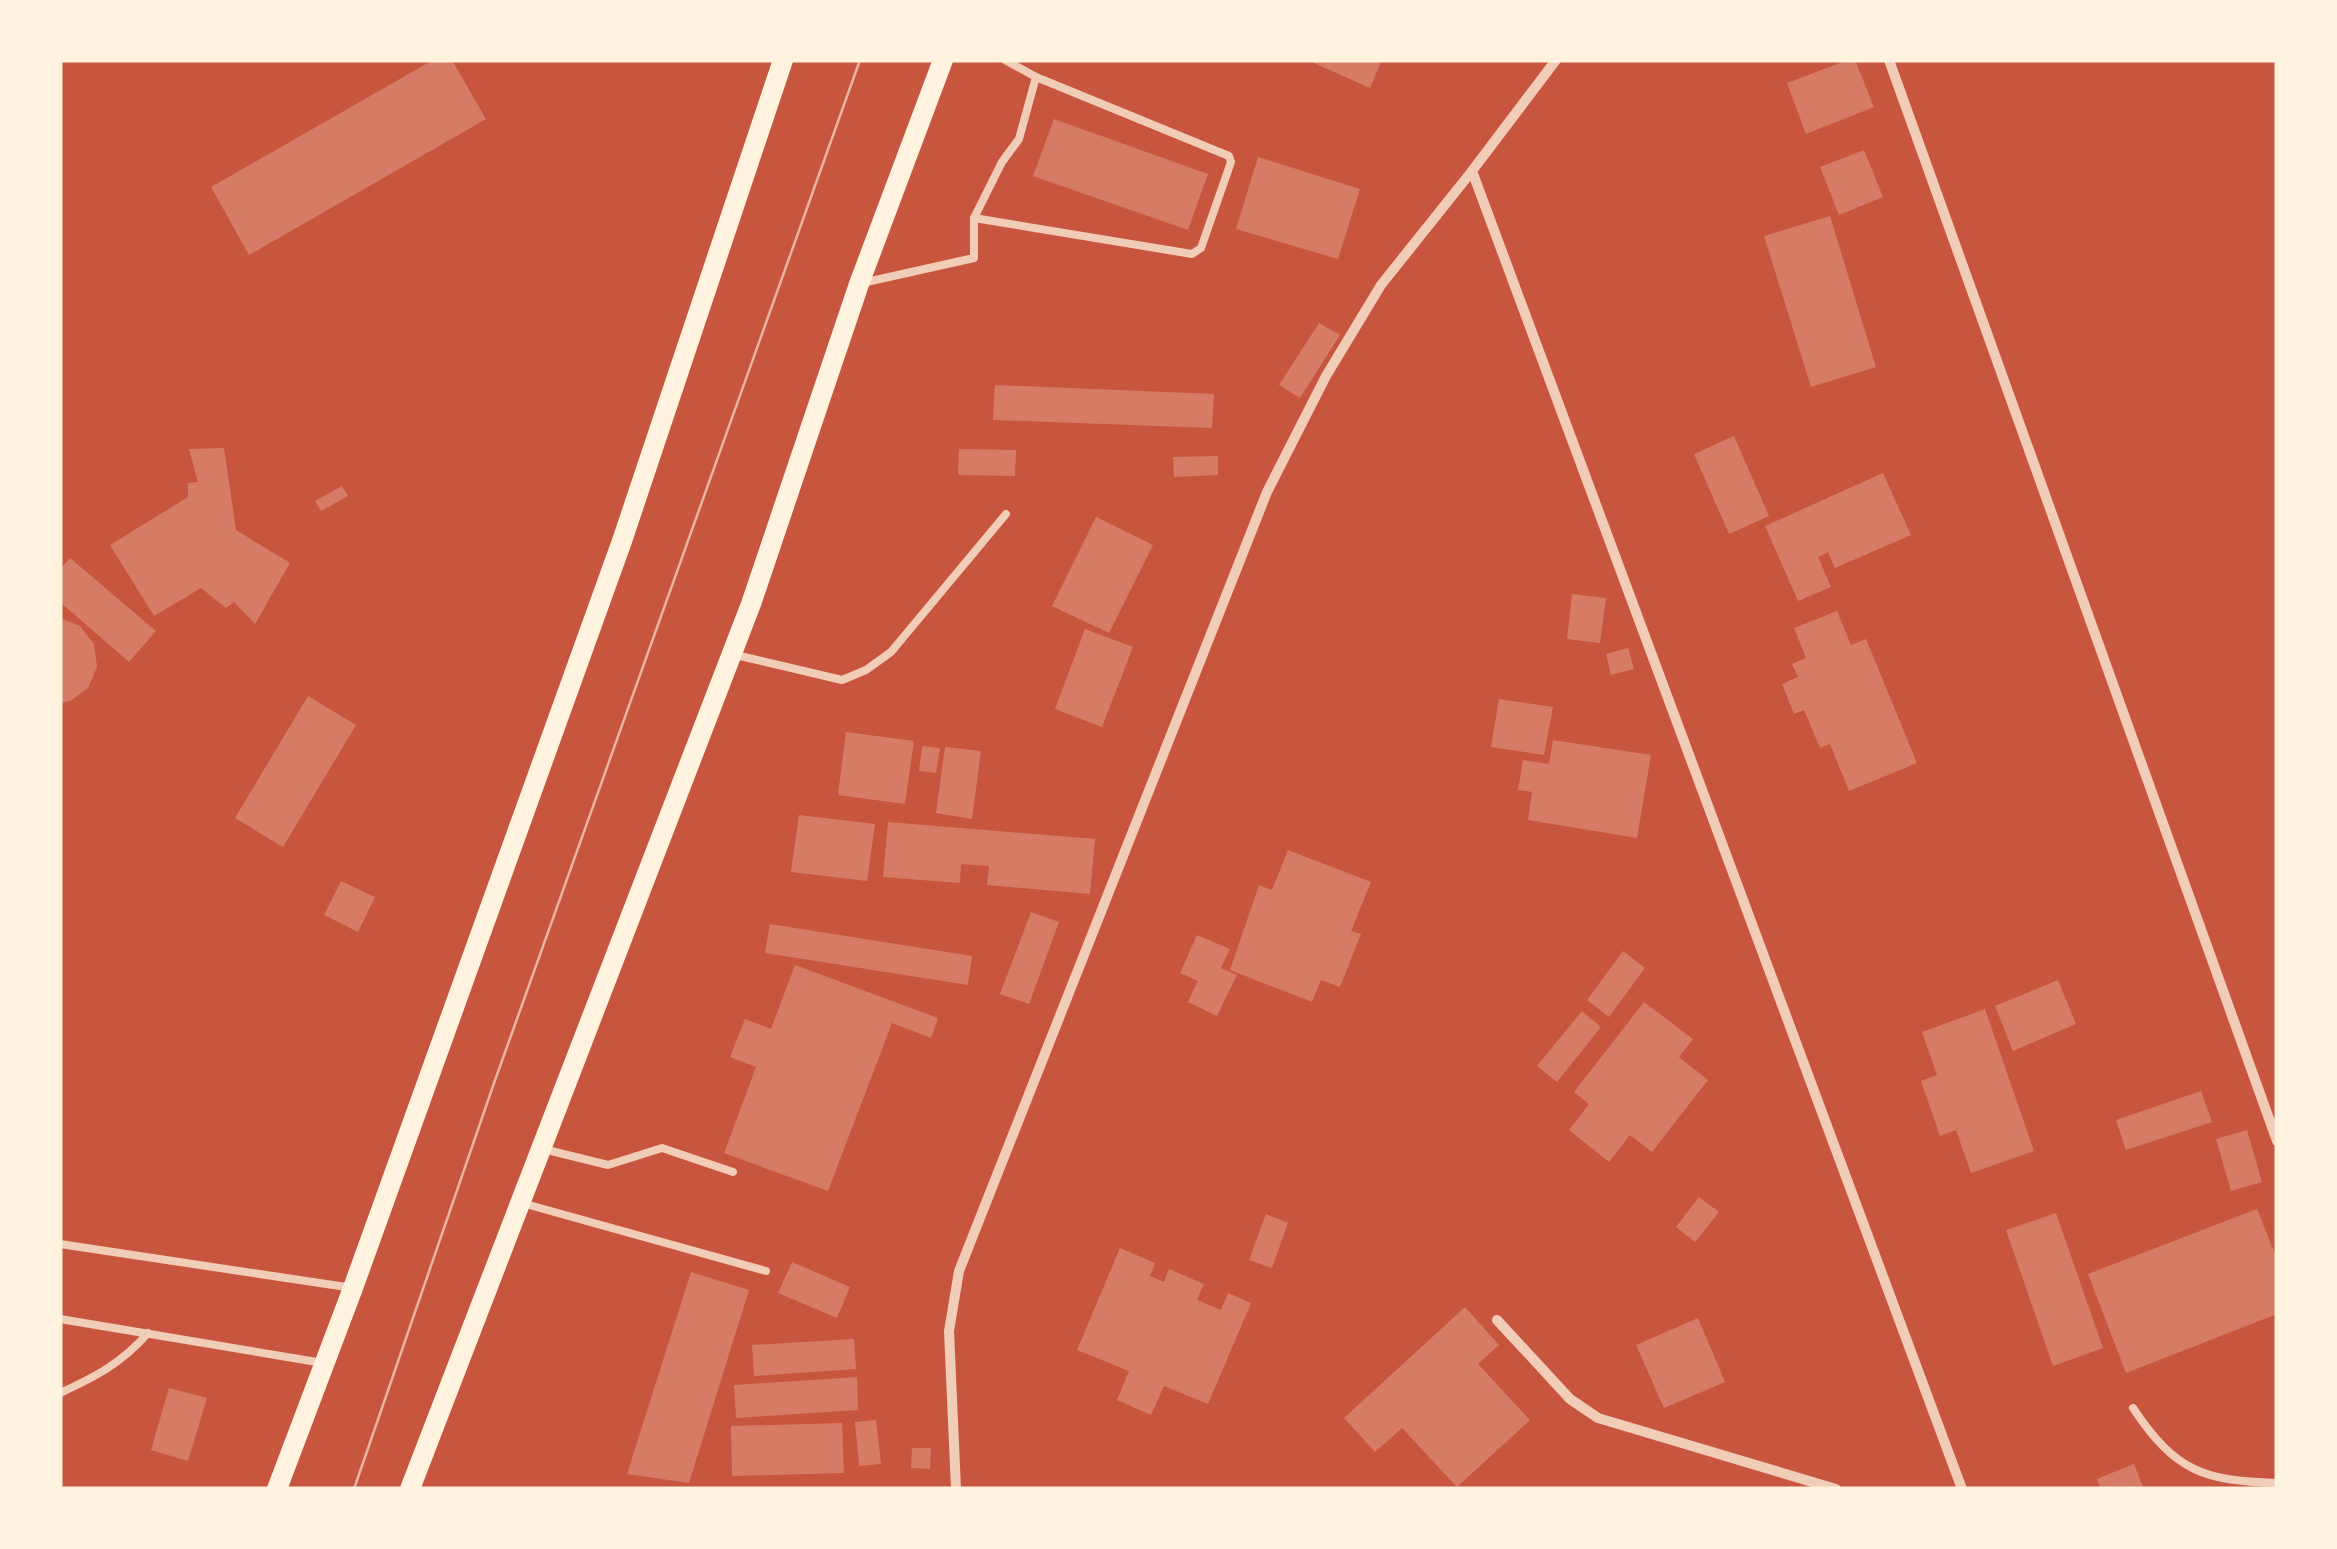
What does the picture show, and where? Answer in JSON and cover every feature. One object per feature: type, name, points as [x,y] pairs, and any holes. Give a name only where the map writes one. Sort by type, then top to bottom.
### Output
[{"type":"main road","points":[[277,1489],[627,528],[782,60]]},
{"type":"main road","points":[[410,1489],[731,654],[860,284],[944,60]]},
{"type":"street","points":[[956,1489],[949,1332],[959,1271],[1267,492],[1326,376],[1381,285],[1556,60]]},
{"type":"street","points":[[1889,60],[2277,1140]]},
{"type":"street","points":[[1472,170],[1962,1489]]},
{"type":"street","points":[[1497,1320],[1570,1399],[1598,1418],[1836,1489]]},
{"type":"lane","points":[[974,218],[1192,254],[1201,248],[1231,162],[1229,156],[1036,77],[1005,60]]},
{"type":"lane","points":[[860,284],[974,258],[974,218],[1002,162],[1018,140],[1036,77]]},
{"type":"lane","points":[[731,654],[842,680],[866,670],[891,652],[1006,514]]},
{"type":"lane","points":[[543,1148],[608,1165],[662,1148],[733,1172]]},
{"type":"lane","points":[[522,1203],[766,1271]]},
{"type":"lane","points":[[60,1244],[353,1288]]},
{"type":"lane","points":[[60,1319],[323,1363]]},
{"type":"lane","points":[[60,1393],[106,1372],[148,1334]]},
{"type":"lane","points":[[2133,1408],[2156,1443],[2196,1471],[2238,1482],[2277,1483]]},
{"type":"building","points":[[433,60],[452,60],[486,119],[249,255],[211,187]]},
{"type":"building","points":[[1307,60],[1382,60],[1370,88]]},
{"type":"building","points":[[1855,60],[1874,107],[1806,134],[1787,83]]},
{"type":"building","points":[[1054,119],[1208,174],[1188,230],[1033,176]]},
{"type":"building","points":[[1864,150],[1883,197],[1839,215],[1820,167]]},
{"type":"building","points":[[1258,157],[1360,189],[1338,259],[1236,229]]},
{"type":"building","points":[[1830,216],[1876,367],[1811,387],[1764,236]]},
{"type":"building","points":[[1319,323],[1340,335],[1300,398],[1279,385]]},
{"type":"building","points":[[995,385],[1214,394],[1212,428],[993,420]]},
{"type":"building","points":[[1734,436],[1769,516],[1729,534],[1694,454]]},
{"type":"building","points":[[224,448],[236,530],[290,563],[255,624],[234,602],[226,608],[201,588],[154,616],[110,545],[188,497],[188,483],[198,482],[189,449]]},
{"type":"building","points":[[959,449],[1016,450],[1015,476],[958,475]]},
{"type":"building","points":[[1218,456],[1218,475],[1174,477],[1173,457]]},
{"type":"building","points":[[1883,473],[1911,535],[1835,568],[1828,552],[1818,557],[1831,587],[1798,601],[1765,526]]},
{"type":"building","points":[[342,486],[348,496],[321,511],[315,501]]},
{"type":"building","points":[[1096,517],[1153,545],[1109,633],[1052,606]]},
{"type":"building","points":[[70,558],[156,631],[129,662],[60,602],[60,569]]},
{"type":"building","points":[[1572,594],[1606,598],[1600,643],[1567,639]]},
{"type":"building","points":[[1837,611],[1851,645],[1866,639],[1917,763],[1849,791],[1830,744],[1820,748],[1804,710],[1794,714],[1782,684],[1798,677],[1792,664],[1806,658],[1794,628]]},
{"type":"building","points":[[60,618],[80,626],[94,644],[97,667],[88,688],[60,703]]},
{"type":"building","points":[[1085,629],[1133,647],[1102,727],[1055,709]]},
{"type":"building","points":[[1628,648],[1634,669],[1611,675],[1606,654]]},
{"type":"building","points":[[308,696],[356,725],[283,847],[235,818]]},
{"type":"building","points":[[1499,699],[1553,707],[1544,755],[1491,747]]},
{"type":"building","points":[[846,732],[914,741],[905,804],[838,795]]},
{"type":"building","points":[[1553,740],[1651,755],[1637,838],[1528,820],[1532,792],[1518,790],[1523,760],[1549,764]]},
{"type":"building","points":[[922,746],[940,748],[936,773],[919,771]]},
{"type":"building","points":[[945,747],[981,751],[972,819],[936,813]]},
{"type":"building","points":[[799,815],[875,824],[867,881],[791,872]]},
{"type":"building","points":[[888,822],[1095,839],[1090,894],[987,885],[989,866],[961,864],[960,883],[883,877]]},
{"type":"building","points":[[1288,850],[1371,882],[1351,931],[1361,934],[1340,987],[1321,980],[1312,1002],[1230,970],[1259,885],[1272,890]]},
{"type":"building","points":[[341,881],[375,897],[358,932],[324,915]]},
{"type":"building","points":[[1031,912],[1059,922],[1029,1004],[1000,994]]},
{"type":"building","points":[[770,924],[972,956],[968,985],[765,953]]},
{"type":"building","points":[[1197,935],[1230,949],[1221,968],[1237,975],[1217,1016],[1188,1002],[1198,981],[1180,973]]},
{"type":"building","points":[[1623,951],[1645,968],[1609,1017],[1587,1000]]},
{"type":"building","points":[[795,965],[938,1018],[931,1038],[892,1023],[828,1191],[724,1153],[756,1067],[730,1057],[745,1019],[771,1029]]},
{"type":"building","points":[[2058,980],[2076,1024],[2013,1051],[1995,1006]]},
{"type":"building","points":[[1644,1002],[1693,1039],[1679,1057],[1708,1080],[1652,1152],[1630,1135],[1609,1162],[1569,1130],[1589,1104],[1574,1092]]},
{"type":"building","points":[[1985,1009],[2034,1151],[1971,1173],[1956,1130],[1940,1136],[1921,1081],[1937,1075],[1922,1032]]},
{"type":"building","points":[[1582,1011],[1601,1027],[1557,1082],[1537,1066]]},
{"type":"building","points":[[2201,1091],[2212,1122],[2126,1150],[2116,1120]]},
{"type":"building","points":[[2247,1130],[2262,1182],[2231,1191],[2216,1139]]},
{"type":"building","points":[[1699,1197],[1719,1212],[1695,1242],[1676,1227]]},
{"type":"building","points":[[2257,1209],[2277,1259],[2277,1314],[2126,1373],[2088,1274]]},
{"type":"building","points":[[2056,1213],[2103,1348],[2053,1366],[2006,1230]]},
{"type":"building","points":[[1266,1214],[1288,1223],[1272,1268],[1249,1260]]},
{"type":"building","points":[[1120,1248],[1155,1263],[1150,1276],[1164,1282],[1169,1269],[1204,1284],[1197,1300],[1221,1310],[1228,1293],[1251,1303],[1208,1404],[1164,1386],[1151,1415],[1117,1400],[1129,1371],[1077,1350]]},
{"type":"building","points":[[792,1262],[850,1287],[837,1318],[778,1293]]},
{"type":"building","points":[[691,1272],[749,1290],[689,1483],[627,1474]]},
{"type":"building","points":[[1465,1307],[1499,1345],[1478,1364],[1530,1420],[1457,1487],[1402,1428],[1375,1452],[1344,1418]]},
{"type":"building","points":[[1698,1318],[1725,1382],[1664,1408],[1636,1345]]},
{"type":"building","points":[[854,1339],[856,1369],[754,1376],[752,1345]]},
{"type":"building","points":[[857,1377],[858,1410],[736,1418],[734,1385]]},
{"type":"building","points":[[169,1388],[207,1398],[188,1461],[151,1450]]},
{"type":"building","points":[[876,1420],[881,1464],[859,1466],[855,1422]]},
{"type":"building","points":[[842,1423],[844,1473],[732,1476],[731,1426]]},
{"type":"building","points":[[912,1448],[931,1448],[930,1469],[911,1468]]},
{"type":"building","points":[[2134,1464],[2144,1489],[2101,1489],[2097,1479]]},
{"type":"tram line","points":[[354,1489],[493,1086],[860,60]]}]
